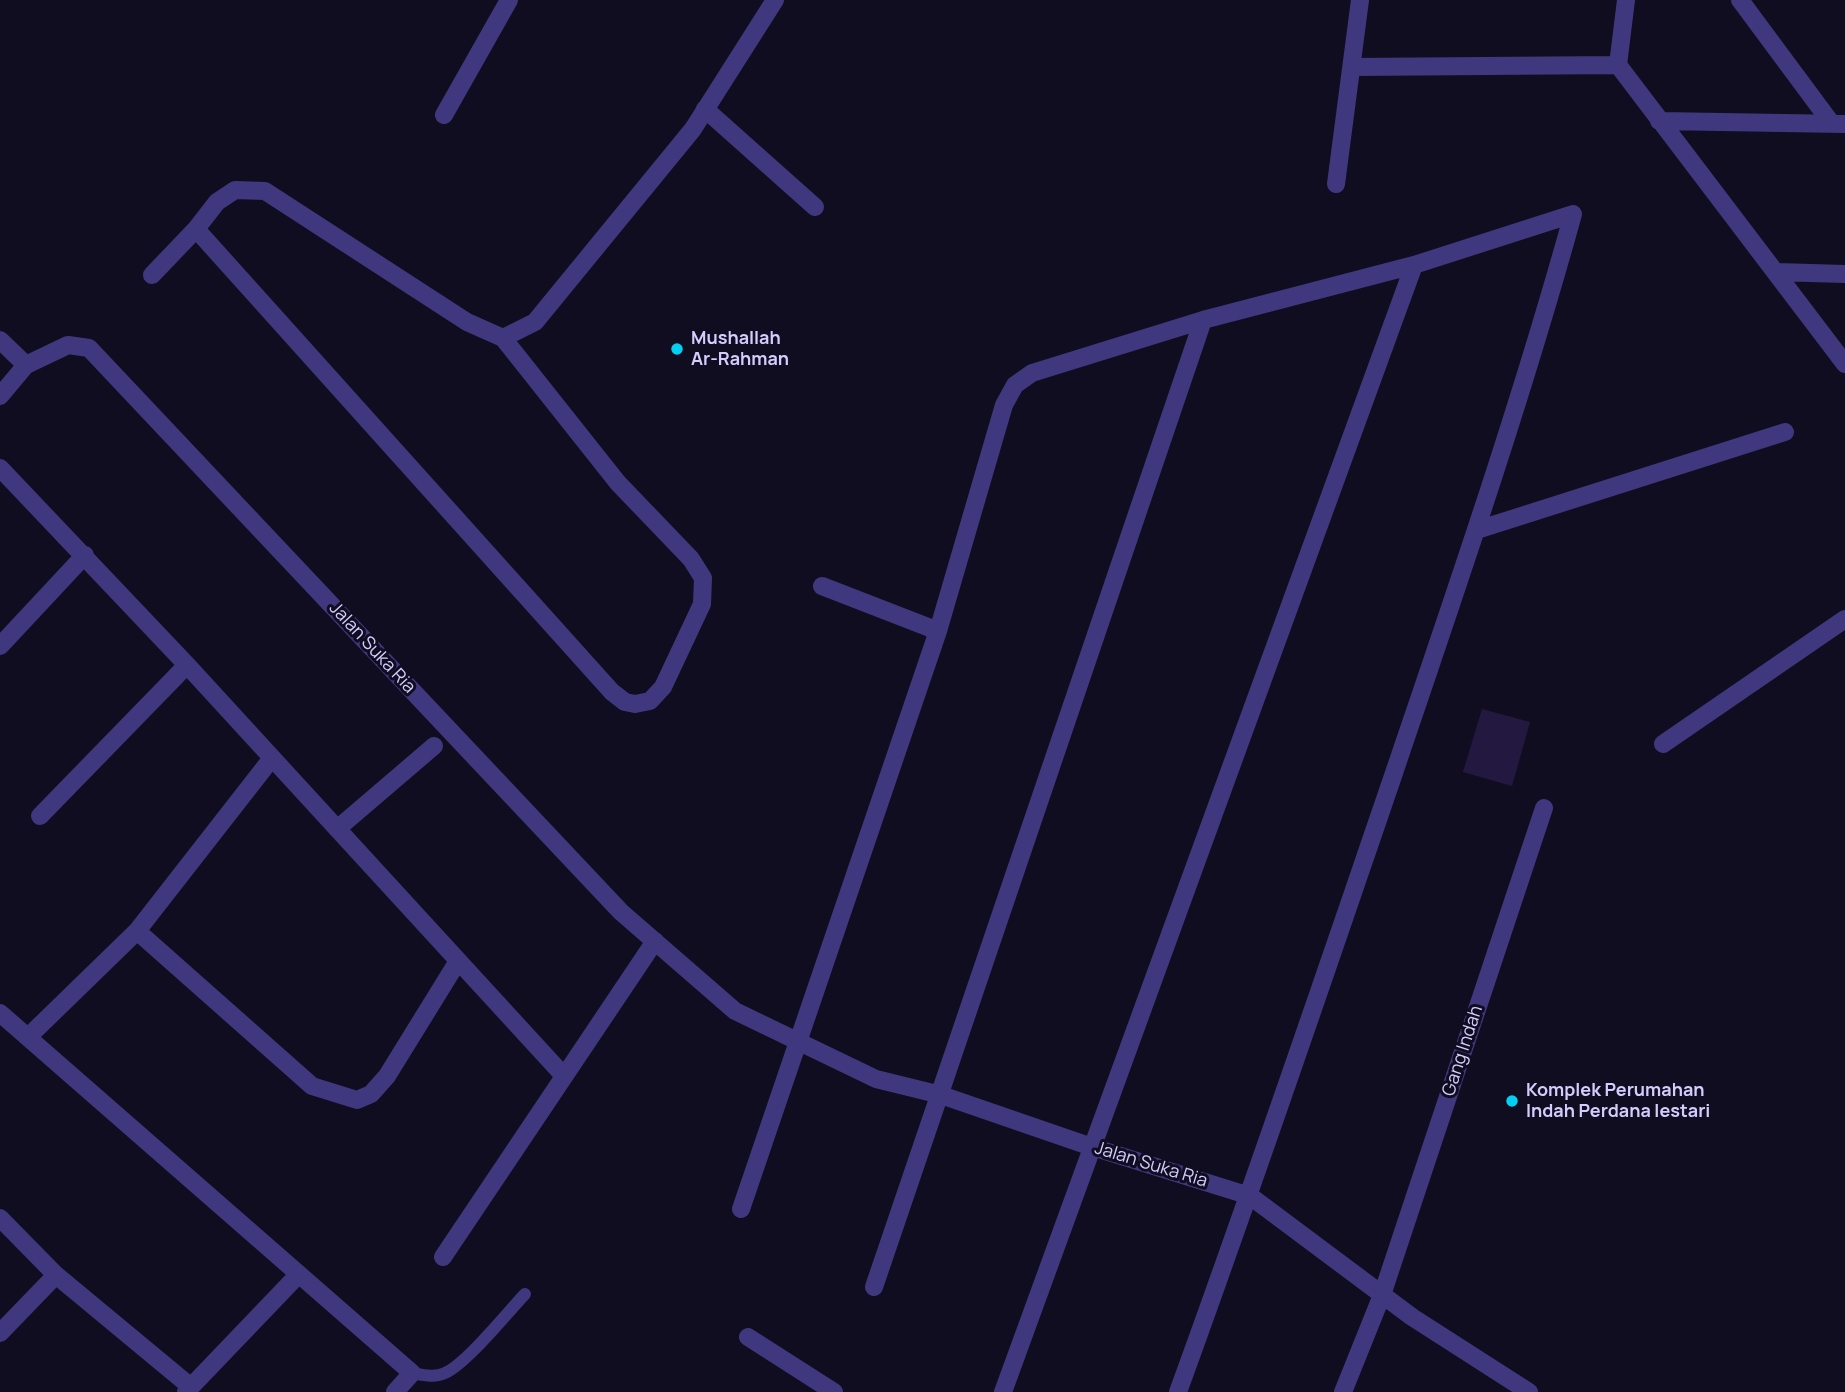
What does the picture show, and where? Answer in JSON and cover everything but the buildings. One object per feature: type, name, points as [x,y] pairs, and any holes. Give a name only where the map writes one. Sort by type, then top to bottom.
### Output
[{"type":"street","points":[[444,115],[509,0]]},
{"type":"street","points":[[503,338],[535,322],[693,129],[775,0]]},
{"type":"street","points":[[1336,184],[1360,0]]},
{"type":"street","points":[[1626,0],[1618,65],[1845,364]]},
{"type":"street","points":[[1740,0],[1839,124]]},
{"type":"street","points":[[1353,67],[1618,65]]},
{"type":"street","points":[[705,109],[815,207]]},
{"type":"street","points":[[1659,121],[1839,124]]},
{"type":"street","points":[[152,275],[196,229],[217,202],[235,190],[265,191],[467,322],[503,338],[618,483],[691,559],[703,578],[702,604],[663,687],[650,701],[635,704],[625,702],[612,692],[196,229]]},
{"type":"street","points":[[741,1209],[938,631],[1004,405],[1015,385],[1032,373],[1203,320],[1414,265],[1573,214],[1546,312],[1476,530],[1250,1196],[1178,1392]]},
{"type":"street","points":[[1003,1392],[1414,265]]},
{"type":"street","points":[[1776,272],[1845,274]]},
{"type":"street","points":[[874,1287],[1203,320]]},
{"type":"street","points":[[0,340],[26,365],[0,396]]},
{"type":"street","name":"Jalan Suka Ria","points":[[26,365],[68,345],[89,348],[621,912],[735,1011],[876,1079],[941,1095],[1092,1147],[1250,1196],[1412,1317],[1529,1392]]},
{"type":"street","points":[[1476,530],[1785,432]]},
{"type":"street","points":[[0,468],[85,555],[564,1076]]},
{"type":"street","points":[[0,646],[85,555]]},
{"type":"street","points":[[822,586],[938,631]]},
{"type":"street","points":[[1663,744],[1845,619]]},
{"type":"street","points":[[40,816],[187,665]]},
{"type":"street","points":[[337,829],[434,746]]},
{"type":"street","points":[[28,1037],[137,931],[272,758]]},
{"type":"street","name":"Gang Indah","points":[[1343,1392],[1382,1295],[1544,808]]},
{"type":"street","points":[[137,931],[312,1086],[357,1100],[371,1094],[387,1076],[458,961]]},
{"type":"street","points":[[443,1257],[657,942]]},
{"type":"street","points":[[0,1013],[412,1373],[395,1392]]},
{"type":"street","points":[[0,1218],[56,1275],[189,1389],[299,1275]]},
{"type":"street","points":[[0,1333],[56,1275]]},
{"type":"street","points":[[748,1337],[827,1390]]},
{"type":"lane","points":[[412,1373],[436,1376],[446,1373],[464,1359],[525,1294]]},
{"type":"place","name":"Mushallah Ar-Rahman","points":[[677,349]]},
{"type":"place","name":"Komplek Perumahan Indah Perdana lestari","points":[[1512,1101]]}]
